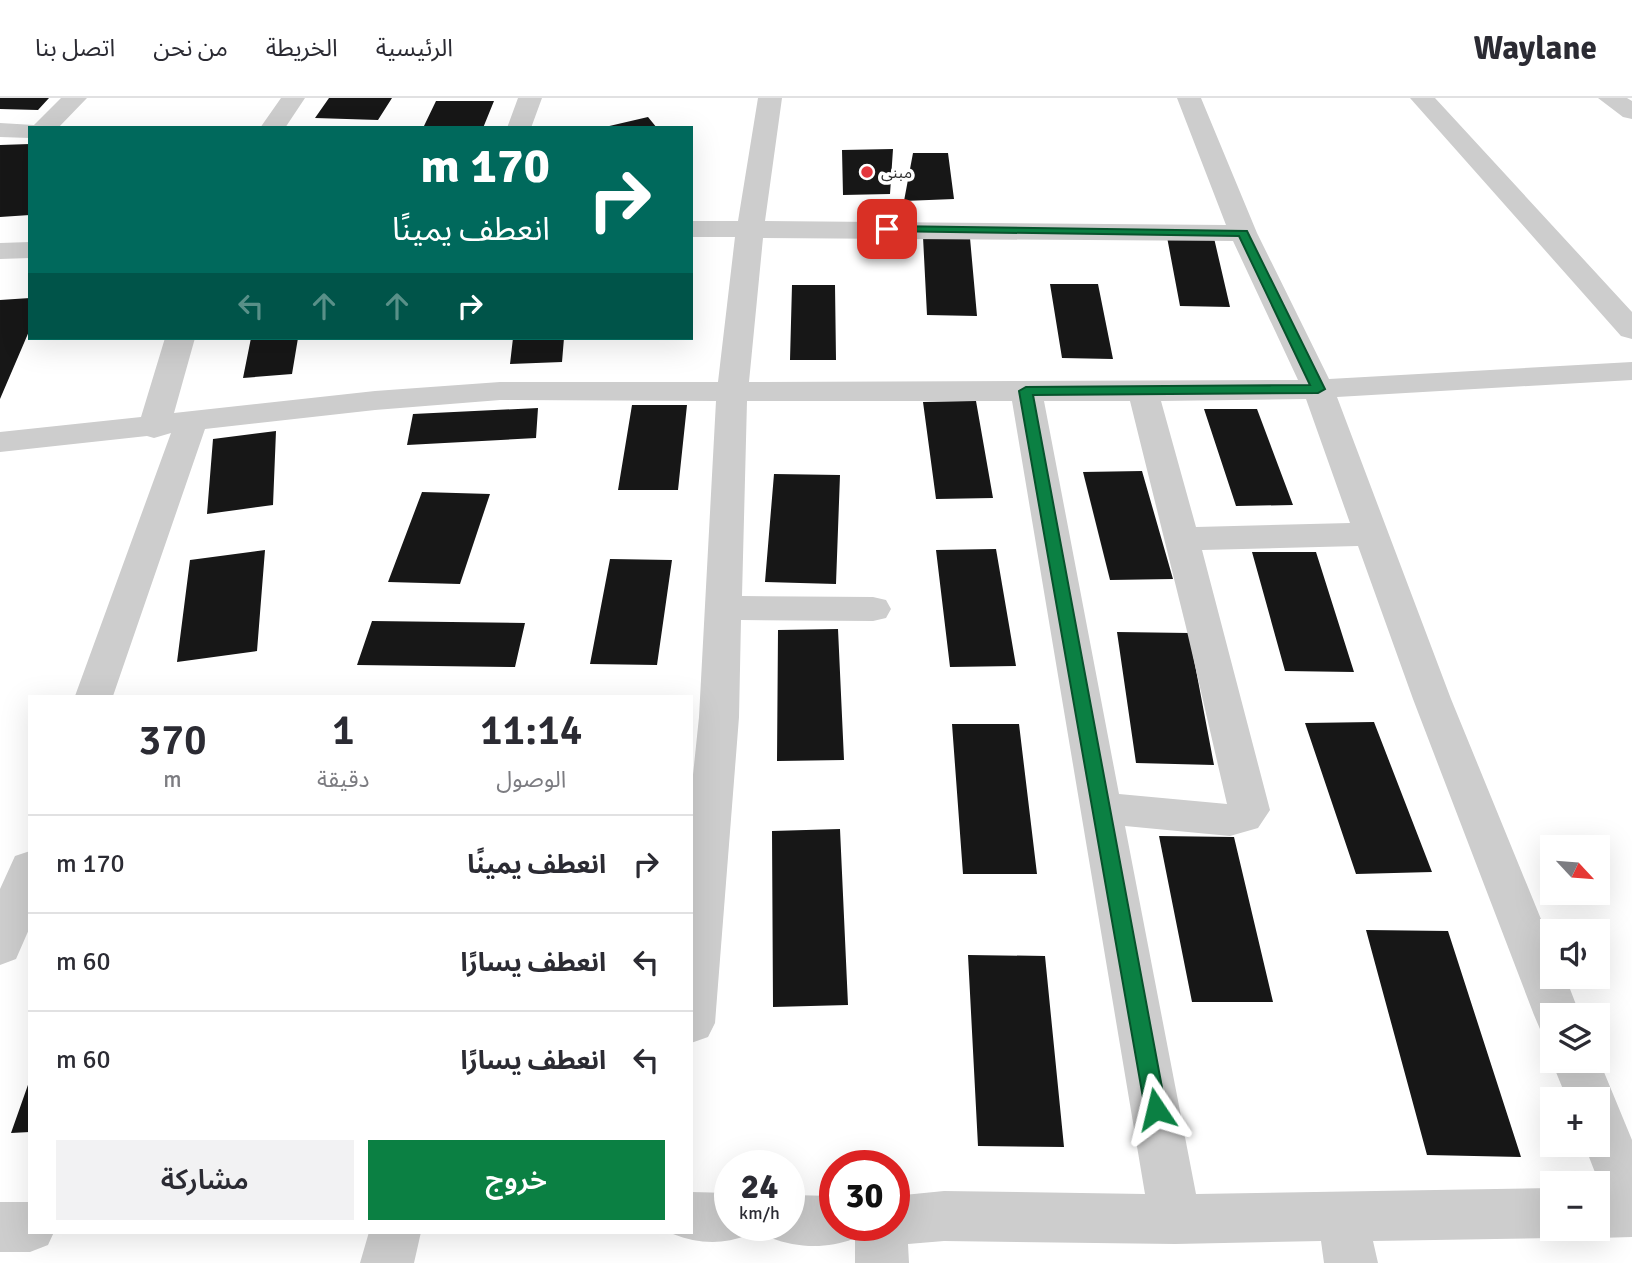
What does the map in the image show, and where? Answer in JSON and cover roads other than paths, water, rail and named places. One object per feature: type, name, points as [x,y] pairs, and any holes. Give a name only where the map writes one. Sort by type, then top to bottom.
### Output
[{"type":"street","points":[[46,126],[75,98]]},
{"type":"street","points":[[273,126],[293,98]]},
{"type":"street","points":[[520,126],[530,98]]},
{"type":"street","points":[[693,979],[705,717],[723,608],[732,392],[750,228],[770,98]]},
{"type":"street","points":[[1189,98],[1243,233],[1318,389],[1432,699],[1552,1003]]},
{"type":"street","points":[[1424,100],[1459,98]]},
{"type":"street","points":[[1610,98],[1632,111]]},
{"type":"street","points":[[1424,100],[1632,330]]},
{"type":"street","points":[[0,130],[28,131]]},
{"type":"street","points":[[693,229],[1243,233]]},
{"type":"street","points":[[0,251],[28,250]]},
{"type":"street","points":[[154,428],[179,340]]},
{"type":"street","points":[[0,442],[154,428],[427,396],[500,391],[1143,392],[1318,389],[1632,371]]},
{"type":"street","points":[[1026,391],[1175,1219]]},
{"type":"street","points":[[1101,808],[1230,820],[1243,817],[1249,810],[1143,392]]},
{"type":"street","points":[[94,695],[191,423]]},
{"type":"street","points":[[1182,539],[1372,534]]},
{"type":"street","points":[[723,608],[873,609]]},
{"type":"street","points":[[1,940],[28,874]]},
{"type":"street","points":[[1610,1147],[1632,1203]]},
{"type":"street","points":[[1610,1213],[1632,1212]]},
{"type":"street","points":[[910,1220],[944,1216],[1175,1219],[1347,1240],[1540,1215]]},
{"type":"street","points":[[693,1217],[714,1218]]},
{"type":"street","points":[[0,1227],[28,1227]]},
{"type":"street","points":[[387,1263],[394,1234]]},
{"type":"street","points":[[881,1241],[882,1263]]},
{"type":"place","name":"مبنى","points":[[867,172]]}]
